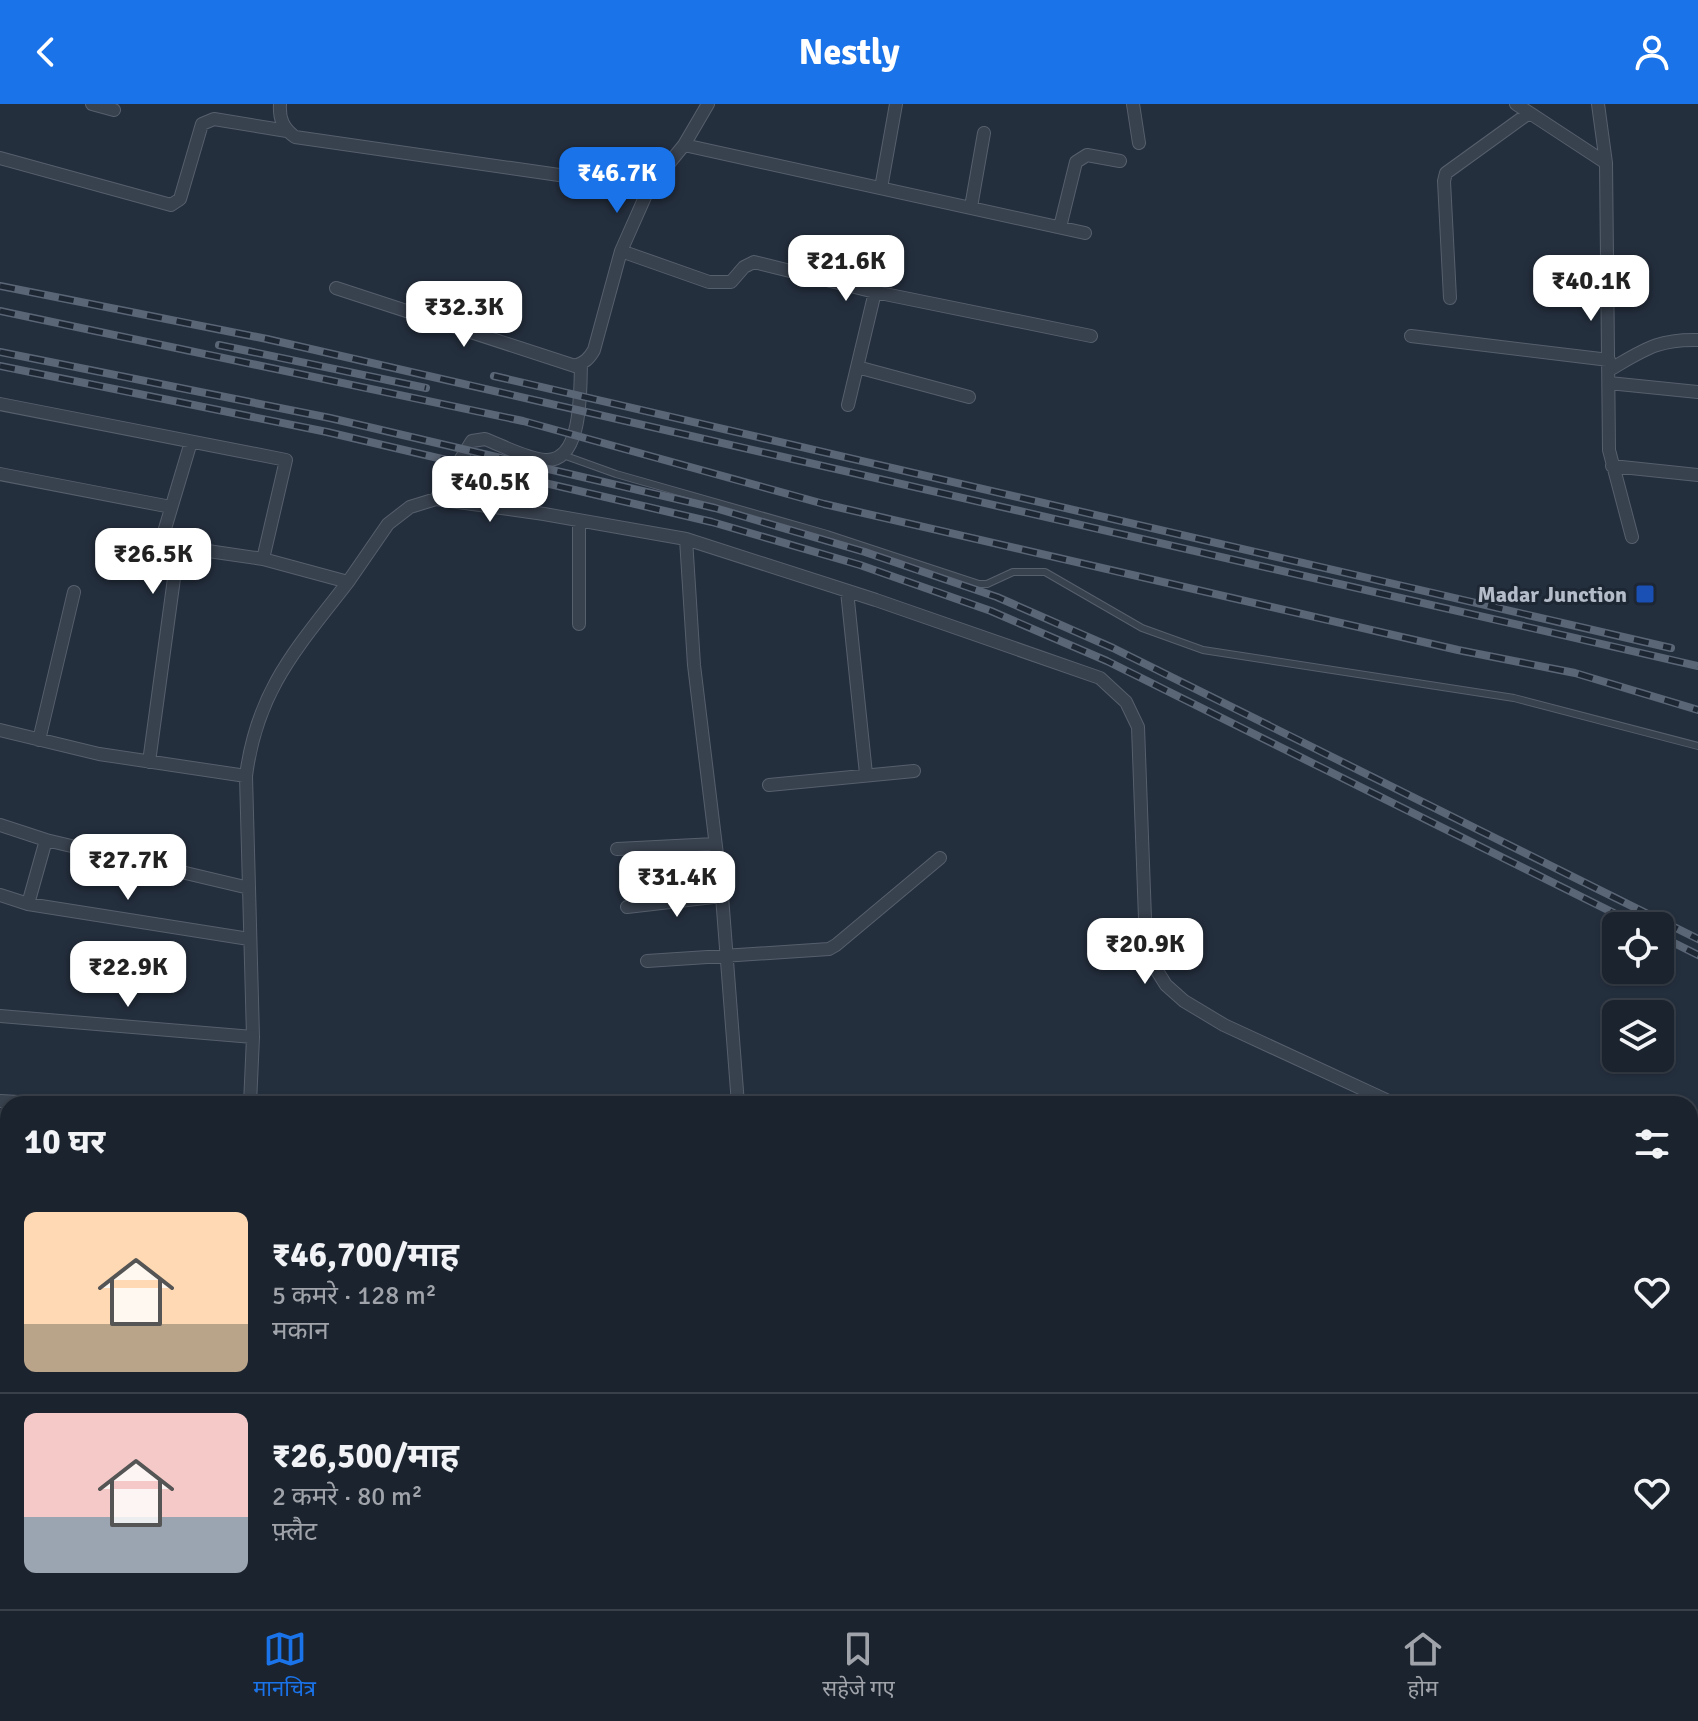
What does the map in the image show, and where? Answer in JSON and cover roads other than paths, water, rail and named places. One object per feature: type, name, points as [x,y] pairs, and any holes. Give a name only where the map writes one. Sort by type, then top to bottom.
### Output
[{"type":"street","points":[[92,104],[114,110]]},
{"type":"street","points":[[280,104],[279,117],[287,131],[295,137],[649,188]]},
{"type":"street","points":[[336,288],[575,366],[581,364],[588,360],[594,350],[621,251],[649,188],[684,145],[708,104]]},
{"type":"street","points":[[881,188],[896,104]]},
{"type":"street","points":[[1133,104],[1139,143]]},
{"type":"street","points":[[1516,104],[1606,163]]},
{"type":"street","points":[[1598,104],[1606,163],[1609,450],[1632,537]]},
{"type":"street","points":[[1450,298],[1446,173],[1529,113]]},
{"type":"street","points":[[0,158],[171,205],[180,199],[202,124],[214,119],[287,131]]},
{"type":"street","points":[[971,207],[984,133]]},
{"type":"street","points":[[684,145],[1085,233]]},
{"type":"street","points":[[1060,227],[1076,162],[1087,155],[1120,161]]},
{"type":"street","points":[[621,251],[709,282],[731,282],[744,267],[754,262],[875,292],[1091,336]]},
{"type":"street","points":[[848,405],[875,292]]},
{"type":"street","points":[[1411,336],[1609,371],[1698,392]]},
{"type":"street","points":[[1609,371],[1654,344],[1698,340]]},
{"type":"street","points":[[436,499],[466,450],[477,439],[485,439],[543,460],[553,460],[563,455],[571,445],[574,434],[581,364]]},
{"type":"street","points":[[857,367],[969,397]]},
{"type":"street","points":[[0,404],[286,460],[263,559]]},
{"type":"street","points":[[149,762],[175,571],[164,532],[191,442]]},
{"type":"street","points":[[1612,466],[1698,475]]},
{"type":"street","points":[[0,474],[171,507]]},
{"type":"street","points":[[250,1096],[253,1037],[246,776],[250,741],[263,703],[279,673],[388,524],[410,507],[436,499],[686,539],[1100,678],[1126,702],[1138,727],[1146,946],[1166,985],[1184,1001],[1224,1025],[1378,1096]]},
{"type":"street","points":[[579,521],[579,624]]},
{"type":"street","points":[[686,539],[694,665],[722,896],[737,1096]]},
{"type":"street","points":[[167,545],[263,559],[348,582]]},
{"type":"street","points":[[847,591],[866,774]]},
{"type":"street","points":[[39,740],[74,592]]},
{"type":"street","points":[[0,730],[99,754],[246,776]]},
{"type":"street","points":[[769,785],[914,771]]},
{"type":"street","points":[[0,825],[46,840],[249,888]]},
{"type":"street","points":[[28,904],[46,840]]},
{"type":"street","points":[[617,849],[715,844]]},
{"type":"street","points":[[647,961],[727,953],[829,949],[940,858]]},
{"type":"street","points":[[0,895],[28,904],[249,939]]},
{"type":"street","points":[[627,907],[722,896]]},
{"type":"street","points":[[0,1016],[253,1037]]},
{"type":"lane","points":[[563,455],[616,474],[827,534],[979,584],[987,584],[1013,572],[1045,572],[1142,628],[1203,650],[1514,698],[1698,746]]},
{"type":"railway","points":[[0,286],[267,339],[1698,666]]},
{"type":"railway","points":[[0,311],[523,421],[824,504],[1458,650],[1575,673],[1698,710]]},
{"type":"railway","points":[[219,345],[426,388]]},
{"type":"railway","points":[[0,352],[330,418],[715,508],[865,552],[997,597],[1113,648],[1698,939]]},
{"type":"railway","points":[[0,366],[327,432],[712,522],[860,565],[991,611],[1107,661],[1612,912]]},
{"type":"railway","points":[[494,376],[1671,648]]},
{"type":"railway","points":[[1674,943],[1698,955]]},
{"type":"place","name":"Madar Junction","points":[[1645,594]]}]
